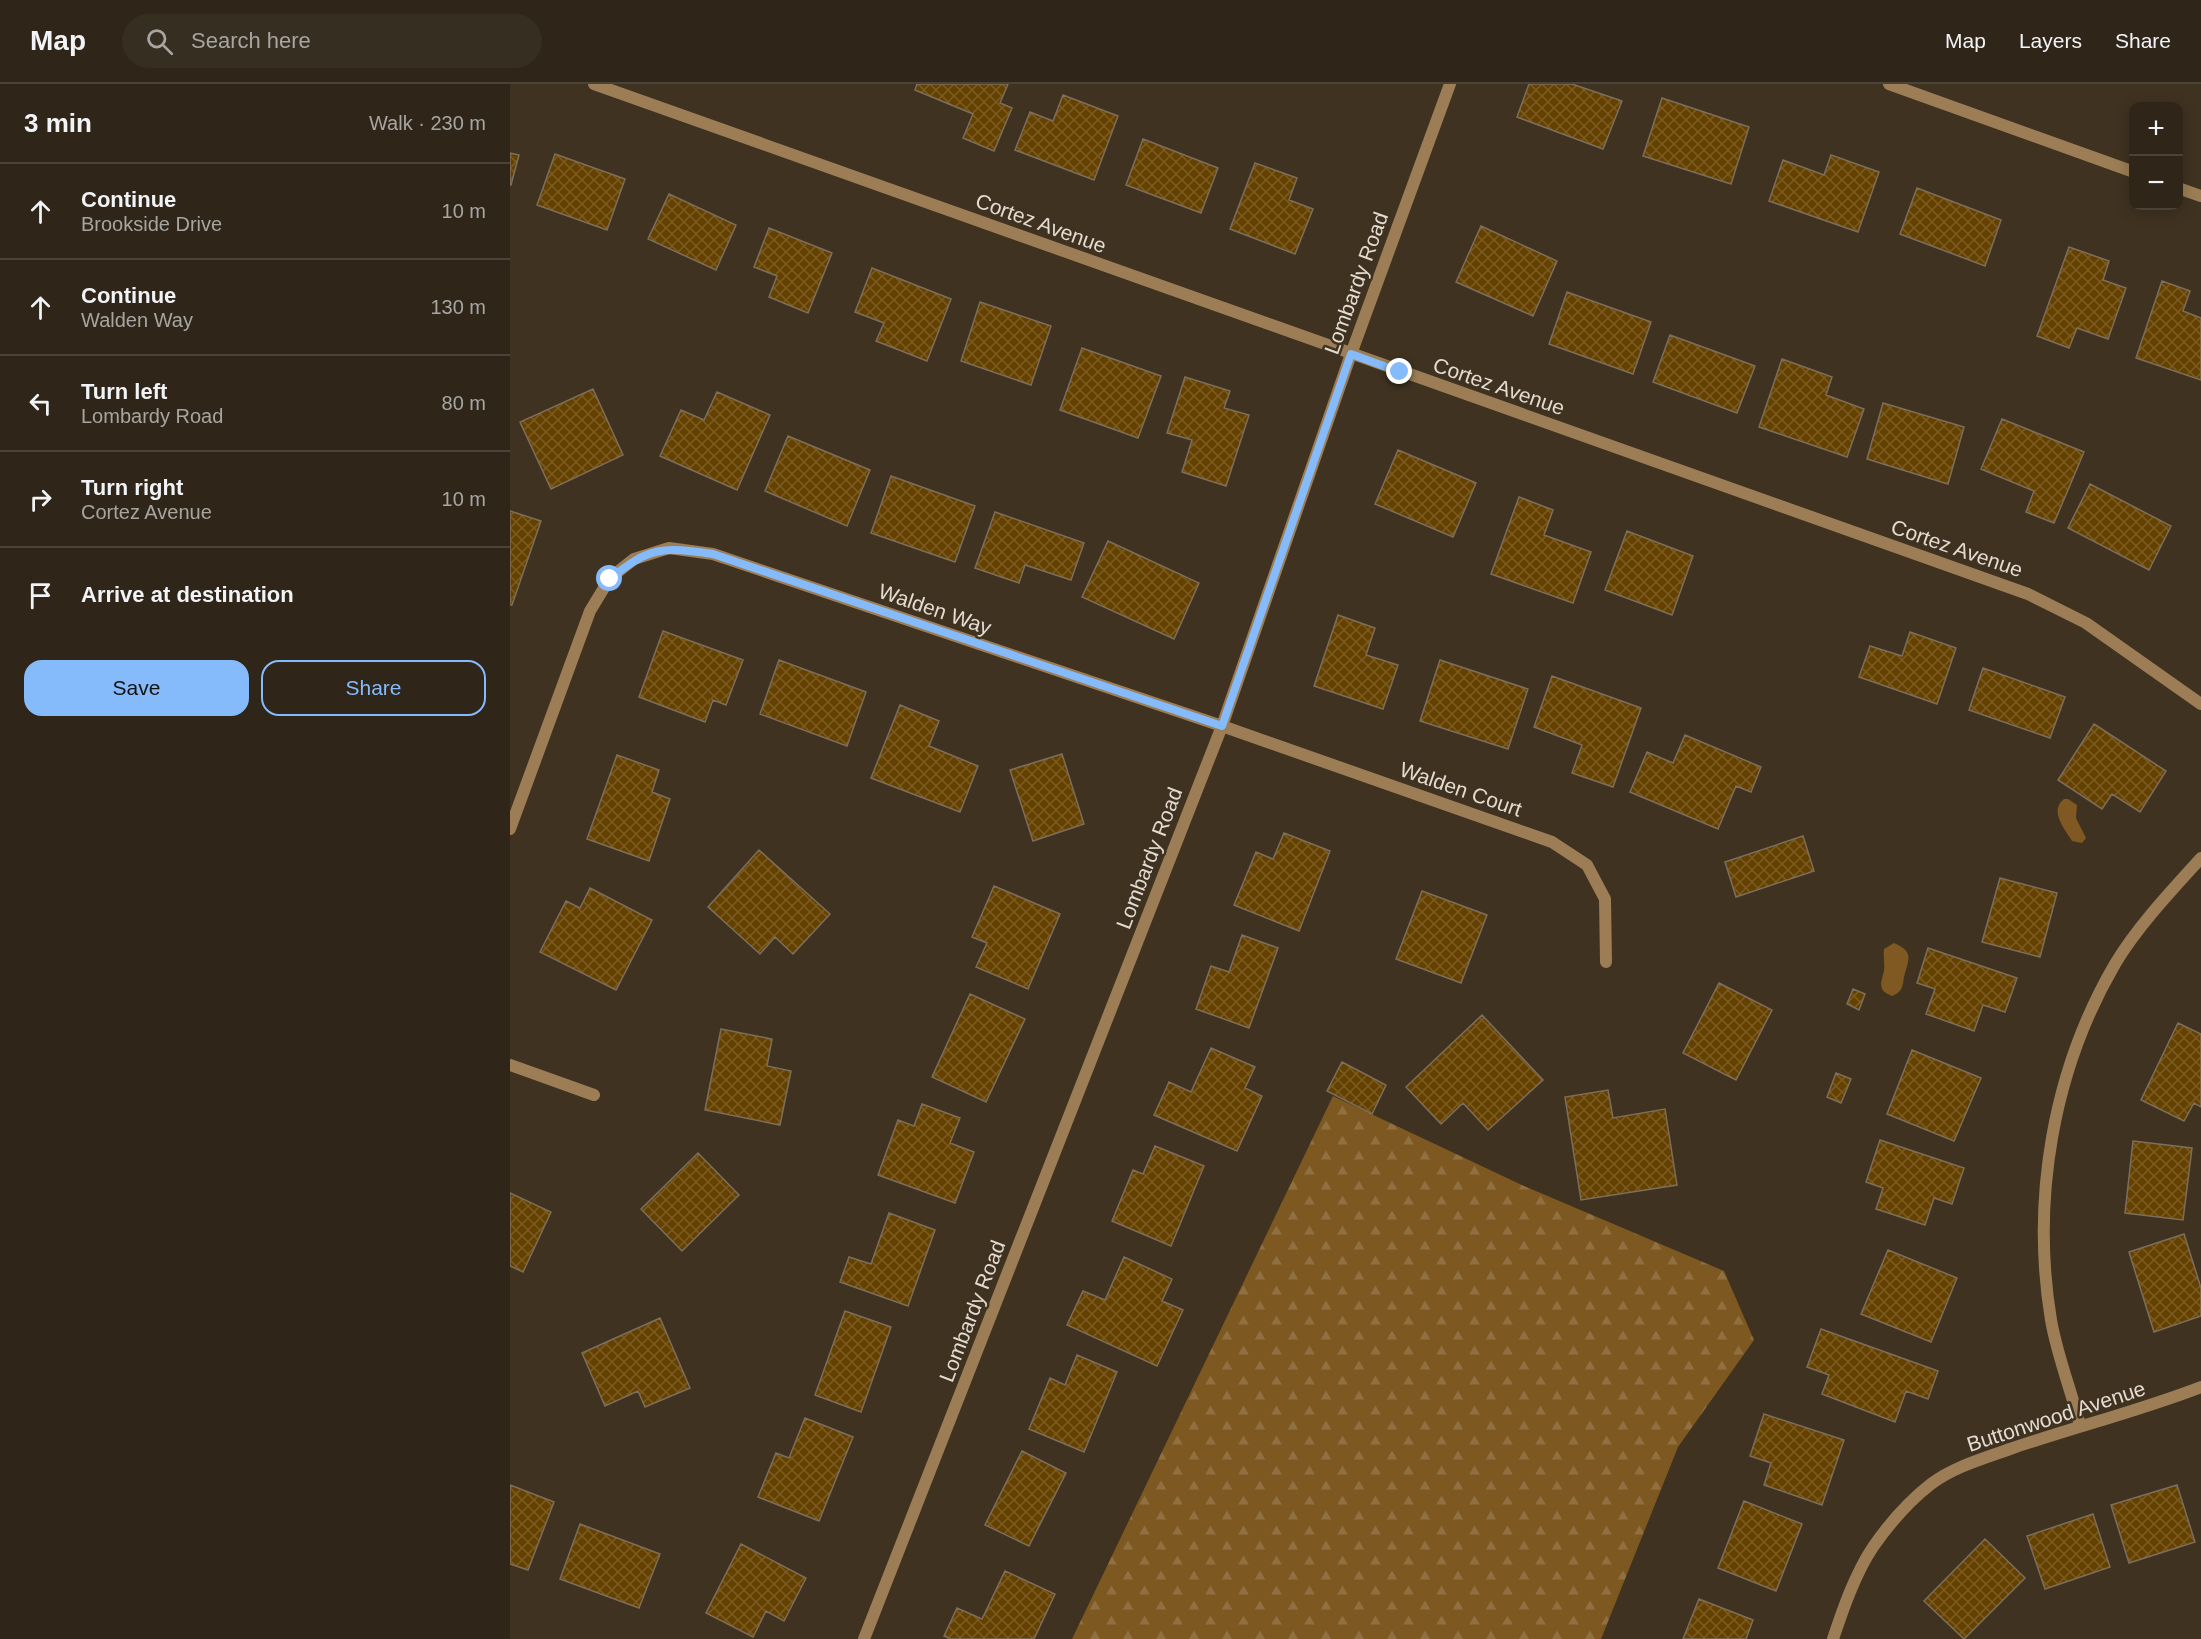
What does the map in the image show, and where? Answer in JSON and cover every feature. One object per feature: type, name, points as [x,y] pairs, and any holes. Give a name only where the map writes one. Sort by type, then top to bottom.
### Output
[{"type":"street","name":"Cortez Avenue","points":[[594,84],[2028,594],[2086,622],[2201,704]]},
{"type":"street","name":"Lombardy Road","points":[[864,1639],[1222,726],[1351,354],[1450,84]]},
{"type":"street","points":[[1889,84],[1910,87],[2129,170]]},
{"type":"street","points":[[2183,190],[2201,196]]},
{"type":"street","name":"Walden Way","points":[[510,829],[590,611],[610,579],[634,559],[669,548],[713,554],[1222,726]]},
{"type":"street","name":"Walden Court","points":[[1222,726],[1552,842],[1587,865],[1605,899],[1606,962]]},
{"type":"street","points":[[2080,1425],[2052,1320],[2044,1240],[2049,1165],[2059,1098],[2081,1032],[2116,963],[2174,888],[2201,858]]},
{"type":"street","points":[[510,1065],[594,1095]]},
{"type":"street","name":"Buttonwood Avenue","points":[[1833,1639],[1844,1607],[1871,1549],[1898,1515],[1933,1482],[1976,1461],[2080,1425],[2149,1407],[2201,1387]]},
{"type":"green space","points":[[1333,1096],[1524,1186],[1724,1271],[1754,1340],[1678,1447],[1601,1639],[1072,1639]]},
{"type":"shaded area","points":[[2064,799],[2077,805],[2076,818],[2086,838],[2082,843],[2072,841],[2059,820],[2058,809]]},
{"type":"shaded area","points":[[1894,943],[1907,952],[1908,959],[1901,989],[1892,996],[1884,992],[1881,983],[1884,949]]},
{"type":"building","points":[[917,84],[1008,84],[1000,103],[1012,108],[994,151],[963,138],[973,114],[915,90]]},
{"type":"building","points":[[1529,84],[1572,84],[1622,101],[1603,149],[1517,117]]},
{"type":"building","points":[[1063,95],[1118,116],[1094,180],[1015,150],[1030,112],[1053,121]]},
{"type":"building","points":[[1662,98],[1749,127],[1731,184],[1643,156]]},
{"type":"building","points":[[1143,139],[1218,168],[1201,213],[1126,185]]},
{"type":"building","points":[[510,153],[519,155],[511,185],[510,185]]},
{"type":"building","points":[[555,154],[625,179],[607,230],[537,205]]},
{"type":"building","points":[[1831,155],[1879,172],[1858,232],[1769,201],[1783,160],[1824,175]]},
{"type":"building","points":[[1255,163],[1297,178],[1289,200],[1313,209],[1295,254],[1230,229]]},
{"type":"building","points":[[1917,188],[2001,220],[1985,266],[1900,234]]},
{"type":"building","points":[[669,194],[736,225],[716,270],[648,239]]},
{"type":"building","points":[[1481,226],[1557,261],[1533,316],[1456,282]]},
{"type":"building","points":[[769,228],[832,253],[808,313],[769,297],[777,276],[754,267]]},
{"type":"building","points":[[2069,247],[2109,261],[2103,280],[2126,288],[2108,339],[2077,328],[2069,348],[2037,336]]},
{"type":"building","points":[[872,268],[951,299],[927,361],[876,341],[884,323],[855,312]]},
{"type":"building","points":[[2162,281],[2190,291],[2183,311],[2201,318],[2201,380],[2136,358]]},
{"type":"building","points":[[1567,292],[1651,322],[1633,374],[1549,344]]},
{"type":"building","points":[[980,302],[1051,326],[1031,385],[961,361]]},
{"type":"building","points":[[1670,335],[1755,366],[1737,413],[1653,382]]},
{"type":"building","points":[[1082,348],[1161,376],[1138,438],[1060,410]]},
{"type":"building","points":[[1782,359],[1832,377],[1826,395],[1864,409],[1847,457],[1759,427]]},
{"type":"building","points":[[1185,377],[1230,391],[1224,408],[1249,415],[1226,486],[1182,472],[1192,440],[1167,433]]},
{"type":"building","points":[[593,389],[623,455],[551,489],[520,422]]},
{"type":"building","points":[[717,392],[770,415],[737,490],[660,456],[681,410],[704,420]]},
{"type":"building","points":[[1883,403],[1964,427],[1948,484],[1867,459]]},
{"type":"building","points":[[2002,419],[2084,452],[2054,523],[2026,512],[2034,491],[1981,469]]},
{"type":"building","points":[[788,436],[870,470],[847,526],[765,491]]},
{"type":"building","points":[[1398,450],[1476,483],[1453,537],[1375,504]]},
{"type":"building","points":[[891,476],[975,506],[955,562],[871,533]]},
{"type":"building","points":[[2090,484],[2171,526],[2149,570],[2068,528]]},
{"type":"building","points":[[1519,497],[1553,510],[1544,535],[1591,552],[1573,603],[1491,574]]},
{"type":"building","points":[[510,511],[541,521],[512,605],[510,605]]},
{"type":"building","points":[[995,512],[1084,543],[1071,580],[1025,565],[1019,583],[975,568]]},
{"type":"building","points":[[1627,531],[1693,556],[1672,615],[1605,590]]},
{"type":"building","points":[[1108,541],[1199,583],[1174,639],[1082,597]]},
{"type":"building","points":[[1338,615],[1375,628],[1366,655],[1398,665],[1383,709],[1314,686]]},
{"type":"building","points":[[663,631],[743,660],[726,705],[713,700],[705,722],[639,697]]},
{"type":"building","points":[[1910,632],[1956,648],[1937,704],[1859,677],[1870,646],[1902,656]]},
{"type":"building","points":[[779,660],[866,692],[847,746],[760,714]]},
{"type":"building","points":[[1440,660],[1528,689],[1508,749],[1420,721]]},
{"type":"building","points":[[1983,668],[2065,697],[2050,738],[1969,710]]},
{"type":"building","points":[[1552,676],[1641,708],[1613,787],[1572,773],[1582,745],[1534,727]]},
{"type":"building","points":[[900,705],[939,721],[929,746],[978,766],[960,812],[871,778]]},
{"type":"building","points":[[2094,724],[2166,771],[2140,812],[2112,794],[2102,809],[2058,780]]},
{"type":"building","points":[[1685,735],[1761,767],[1751,792],[1736,786],[1718,829],[1630,792],[1647,752],[1673,763]]},
{"type":"building","points":[[1062,754],[1084,824],[1033,841],[1010,770]]},
{"type":"building","points":[[617,755],[659,770],[652,792],[670,799],[649,861],[587,839]]},
{"type":"building","points":[[1284,833],[1330,851],[1299,931],[1234,905],[1256,852],[1273,859]]},
{"type":"building","points":[[1803,836],[1814,871],[1736,897],[1725,862]]},
{"type":"building","points":[[759,850],[830,914],[793,954],[775,937],[760,954],[708,907]]},
{"type":"building","points":[[2000,878],[2057,893],[2040,957],[1982,942]]},
{"type":"building","points":[[994,886],[1060,914],[1028,989],[976,967],[987,943],[972,937]]},
{"type":"building","points":[[590,888],[652,920],[616,990],[540,952],[566,901],[580,908]]},
{"type":"building","points":[[1422,891],[1487,915],[1461,983],[1396,959]]},
{"type":"building","points":[[1242,935],[1278,948],[1249,1028],[1196,1009],[1211,966],[1229,972]]},
{"type":"building","points":[[1928,948],[2017,978],[2005,1012],[1983,1005],[1974,1031],[1926,1014],[1935,989],[1917,983]]},
{"type":"building","points":[[1719,983],[1772,1010],[1736,1080],[1683,1053]]},
{"type":"building","points":[[1853,989],[1865,994],[1859,1010],[1847,1004]]},
{"type":"building","points":[[970,994],[1025,1019],[986,1102],[932,1077]]},
{"type":"building","points":[[1482,1015],[1543,1080],[1488,1130],[1463,1103],[1441,1124],[1406,1087]]},
{"type":"building","points":[[2178,1023],[2201,1034],[2201,1107],[2194,1103],[2184,1121],[2141,1100]]},
{"type":"building","points":[[721,1029],[772,1039],[767,1066],[791,1071],[780,1125],[705,1110]]},
{"type":"building","points":[[1211,1048],[1255,1067],[1245,1088],[1262,1096],[1237,1151],[1154,1115],[1169,1082],[1191,1092]]},
{"type":"building","points":[[1912,1050],[1981,1078],[1954,1141],[1887,1114]]},
{"type":"building","points":[[1342,1062],[1386,1085],[1372,1114],[1327,1091]]},
{"type":"building","points":[[1836,1073],[1851,1079],[1841,1103],[1827,1097]]},
{"type":"building","points":[[1608,1090],[1613,1118],[1665,1109],[1677,1185],[1581,1200],[1565,1097]]},
{"type":"building","points":[[922,1104],[960,1118],[950,1143],[974,1152],[955,1203],[878,1175],[898,1120],[914,1126]]},
{"type":"building","points":[[1880,1140],[1964,1168],[1952,1204],[1934,1198],[1925,1225],[1876,1209],[1883,1188],[1866,1182]]},
{"type":"building","points":[[2133,1141],[2192,1148],[2183,1220],[2125,1213]]},
{"type":"building","points":[[1155,1146],[1204,1166],[1171,1246],[1112,1221],[1133,1170],[1143,1174]]},
{"type":"building","points":[[698,1153],[739,1195],[682,1251],[641,1209]]},
{"type":"building","points":[[510,1193],[551,1212],[523,1272],[510,1266]]},
{"type":"building","points":[[889,1213],[935,1230],[908,1306],[840,1282],[849,1257],[871,1264]]},
{"type":"building","points":[[2184,1234],[2201,1288],[2201,1316],[2154,1332],[2129,1252]]},
{"type":"building","points":[[1888,1250],[1957,1278],[1931,1342],[1861,1314]]},
{"type":"building","points":[[1124,1257],[1172,1279],[1162,1301],[1183,1310],[1157,1366],[1067,1325],[1083,1291],[1105,1300]]},
{"type":"building","points":[[845,1311],[891,1327],[861,1412],[815,1395]]},
{"type":"building","points":[[660,1318],[690,1388],[645,1407],[638,1391],[605,1406],[582,1353]]},
{"type":"building","points":[[1821,1329],[1938,1371],[1928,1399],[1906,1391],[1895,1422],[1822,1394],[1829,1375],[1807,1367]]},
{"type":"building","points":[[1077,1355],[1117,1372],[1084,1452],[1029,1429],[1050,1378],[1065,1385]]},
{"type":"building","points":[[1764,1414],[1844,1440],[1822,1505],[1764,1485],[1771,1463],[1750,1456]]},
{"type":"building","points":[[805,1418],[853,1437],[819,1521],[758,1497],[776,1453],[789,1458]]},
{"type":"building","points":[[1022,1451],[1066,1473],[1029,1546],[985,1525]]},
{"type":"building","points":[[510,1485],[554,1502],[528,1570],[510,1564]]},
{"type":"building","points":[[2177,1485],[2195,1542],[2129,1563],[2111,1505]]},
{"type":"building","points":[[1744,1501],[1802,1524],[1776,1591],[1718,1568]]},
{"type":"building","points":[[2093,1514],[2110,1567],[2045,1589],[2027,1536]]},
{"type":"building","points":[[580,1524],[660,1554],[639,1608],[560,1579]]},
{"type":"building","points":[[1985,1539],[2025,1578],[1964,1639],[1924,1601]]},
{"type":"building","points":[[741,1544],[806,1578],[784,1621],[766,1611],[753,1637],[706,1613]]},
{"type":"building","points":[[1005,1571],[1055,1594],[1034,1639],[951,1639],[944,1636],[957,1608],[982,1619]]},
{"type":"building","points":[[1699,1599],[1753,1620],[1746,1639],[1683,1639]]},
{"type":"route","points":[[610,579],[634,559],[669,548],[713,554],[1222,726],[1351,354],[1400,372]]}]
